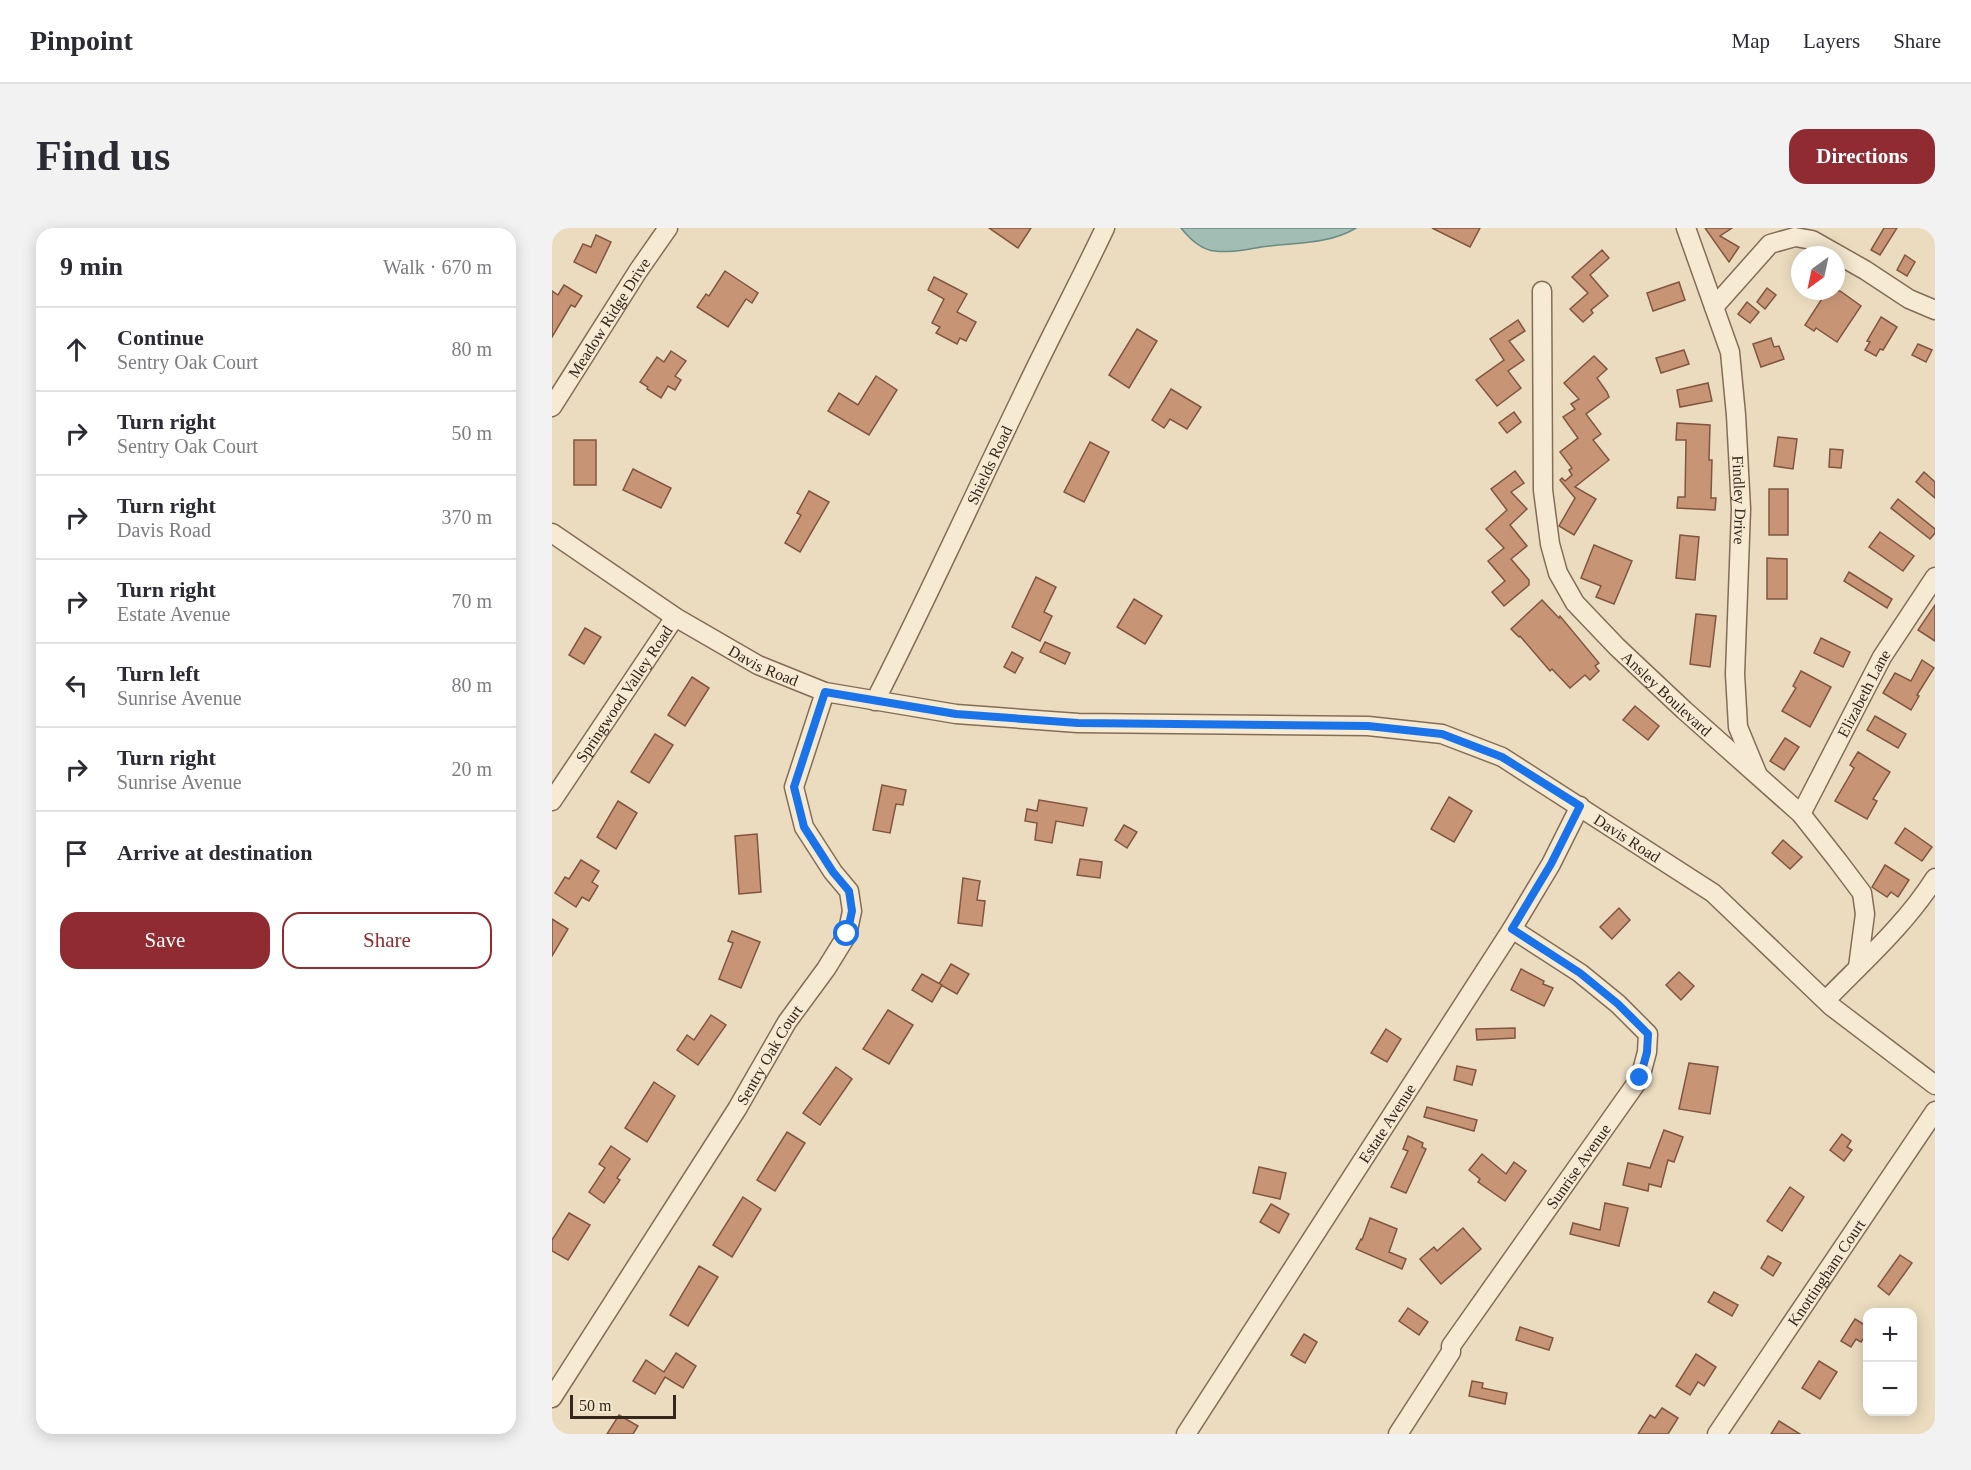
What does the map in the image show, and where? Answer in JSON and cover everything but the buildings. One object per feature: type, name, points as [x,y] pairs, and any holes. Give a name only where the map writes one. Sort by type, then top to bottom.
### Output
[{"type":"street","name":"Meadow Ridge Drive","points":[[552,407],[668,228]]},
{"type":"street","name":"Shields Road","points":[[875,701],[1105,228]]},
{"type":"street","name":"Findley Drive","points":[[1686,228],[1730,352],[1742,509],[1735,674],[1738,727],[1758,776]]},
{"type":"street","points":[[1714,307],[1772,236],[1812,240],[1865,270],[1909,299],[1935,310]]},
{"type":"street","name":"Ansley Boulevard","points":[[1542,291],[1543,490],[1550,544],[1558,573],[1575,603],[1617,647],[1801,814],[1862,893],[1865,914],[1858,967]]},
{"type":"street","name":"Davis Road","points":[[552,533],[675,617],[758,665],[825,692],[956,714],[1078,723],[1368,726],[1442,734],[1502,757],[1713,893],[1826,1000],[1935,1085]]},
{"type":"street","name":"Elizabeth Lane","points":[[1801,814],[1882,657],[1935,577]]},
{"type":"street","name":"Springwood Valley Road","points":[[552,801],[675,617]]},
{"type":"street","name":"Sentry Oak Court","points":[[552,1398],[737,1108],[787,1022],[826,969],[847,934],[852,911],[849,891],[833,872],[804,827],[794,787],[825,692]]},
{"type":"street","name":"Estate Avenue","points":[[1186,1434],[1512,929],[1551,864],[1580,806]]},
{"type":"street","points":[[1826,1000],[1894,930],[1928,901],[1935,878]]},
{"type":"street","name":"Sunrise Avenue","points":[[1398,1434],[1450,1352],[1451,1346],[1640,1078],[1647,1052],[1648,1034],[1618,1004],[1580,973],[1512,929]]},
{"type":"street","name":"Knottingham Court","points":[[1717,1434],[1935,1111]]},
{"type":"water","points":[[1181,228],[1356,228],[1320,241],[1225,252],[1200,246]]},
{"type":"route","points":[[847,934],[852,911],[849,891],[833,872],[804,827],[794,787],[825,692],[956,714],[1078,723],[1368,726],[1442,734],[1502,757],[1580,806],[1551,864],[1512,929],[1580,973],[1618,1004],[1648,1034],[1647,1052],[1640,1078]]}]
